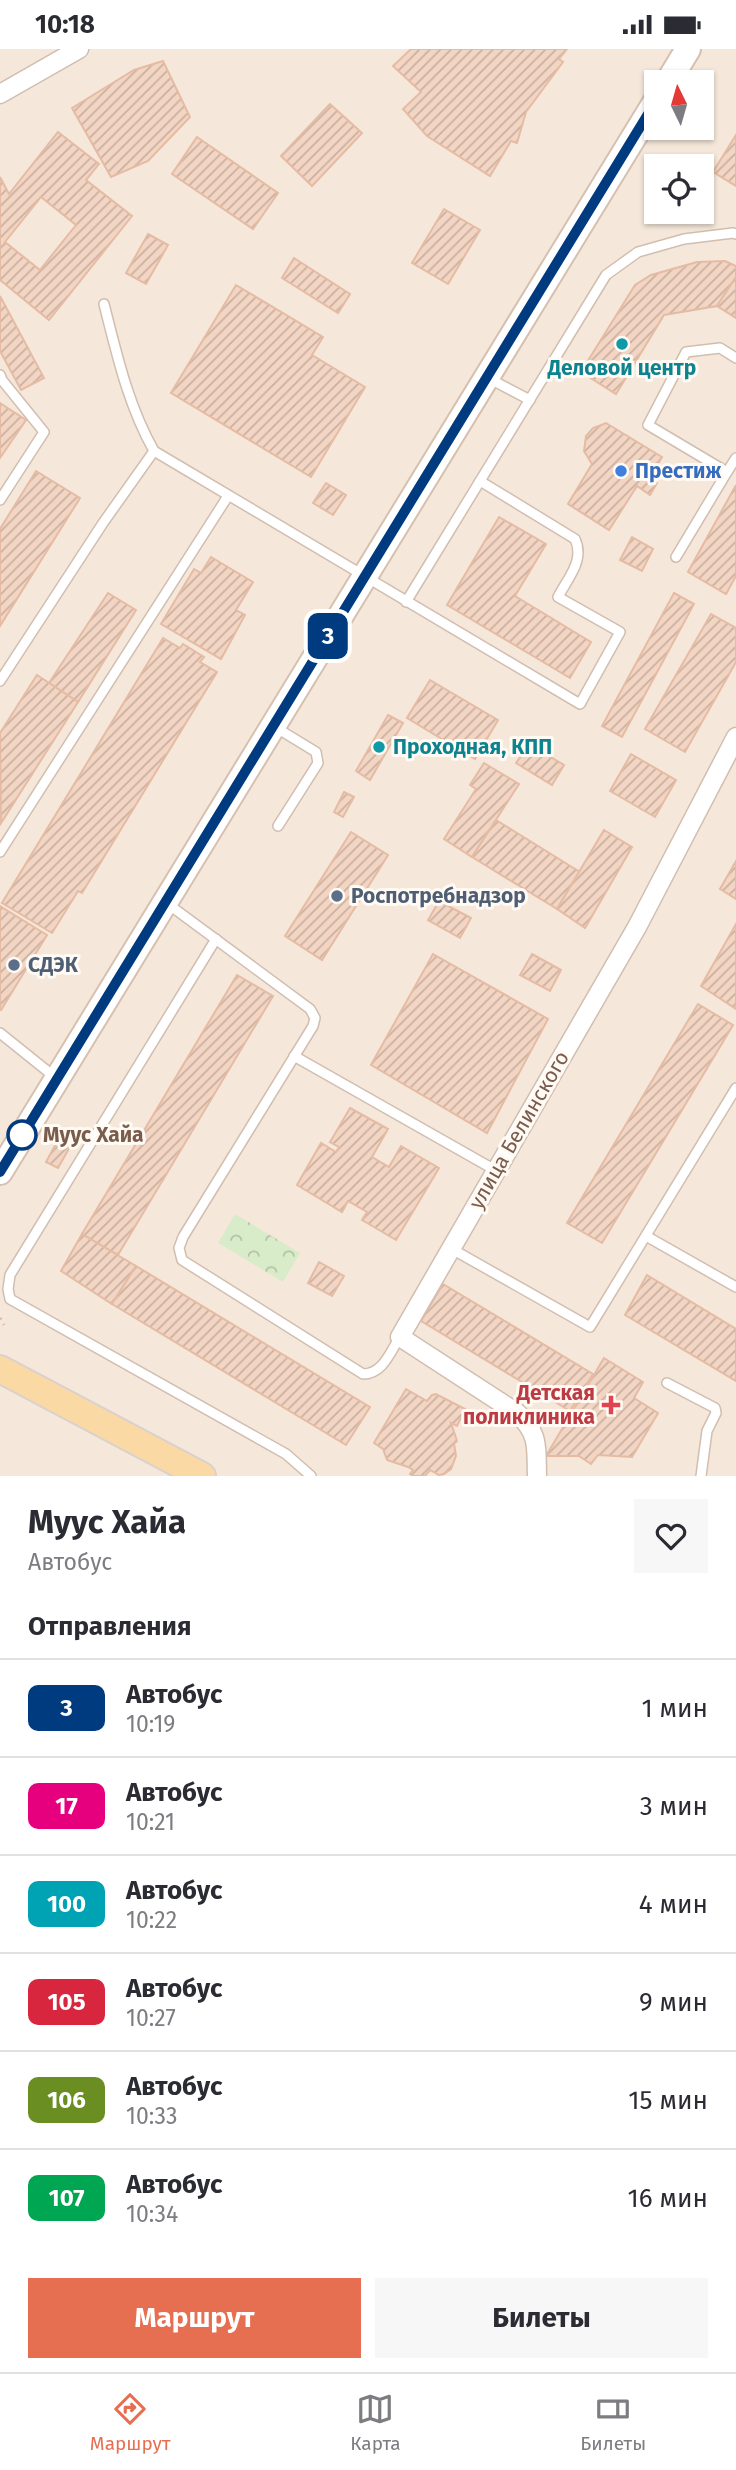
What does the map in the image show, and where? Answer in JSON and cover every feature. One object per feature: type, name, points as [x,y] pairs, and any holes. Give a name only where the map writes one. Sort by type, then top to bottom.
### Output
[{"type":"main road","points":[[675,70],[688,49]]},
{"type":"main road","points":[[0,1172],[644,120]]},
{"type":"main road","points":[[0,1369],[202,1476]]},
{"type":"street","points":[[0,94],[79,49]]},
{"type":"street","name":"улица Белинского","points":[[400,1337],[637,927],[736,737]]},
{"type":"street","points":[[400,1337],[530,1424],[536,1439],[537,1476]]},
{"type":"lane","points":[[406,602],[606,275],[638,252],[684,239],[736,234]]},
{"type":"lane","points":[[104,304],[131,404],[155,451],[364,578],[580,704],[620,632],[558,597],[580,557],[580,549],[575,539],[480,481]]},
{"type":"lane","points":[[727,472],[648,425],[686,352],[720,348],[736,358]]},
{"type":"lane","points":[[0,375],[44,432],[0,500]]},
{"type":"lane","points":[[486,377],[530,400]]},
{"type":"lane","points":[[0,681],[103,523],[155,451]]},
{"type":"lane","points":[[676,557],[736,458]]},
{"type":"lane","points":[[0,852],[228,496]]},
{"type":"lane","points":[[274,726],[316,752],[318,764],[278,826]]},
{"type":"lane","points":[[167,902],[310,1009],[315,1018],[313,1026],[183,1237],[179,1248],[182,1260],[363,1374],[373,1374],[382,1367],[400,1337]]},
{"type":"lane","points":[[216,939],[10,1275],[8,1295],[10,1299],[286,1454],[311,1476]]},
{"type":"lane","points":[[0,1033],[57,1079]]},
{"type":"lane","points":[[294,1056],[495,1170]]},
{"type":"lane","points":[[450,1248],[590,1327],[736,1088]]},
{"type":"lane","points":[[646,1235],[736,1287]]},
{"type":"lane","points":[[667,1383],[715,1408],[716,1413],[707,1431],[701,1476]]},
{"type":"path","points":[[0,1318],[4,1325]]},
{"type":"shaded area","points":[[0,49],[736,49],[736,1476],[0,1476]]},
{"type":"green space","points":[[235,1214],[300,1253],[283,1282],[218,1243]]},
{"type":"building","points":[[411,49],[567,49],[559,59],[563,62],[526,112],[517,143],[511,141],[490,176],[427,136],[403,109],[421,92],[393,66]]},
{"type":"building","points":[[163,61],[190,117],[148,161],[111,177],[72,108],[134,70]]},
{"type":"building","points":[[330,104],[362,133],[312,186],[281,156]]},
{"type":"building","points":[[58,132],[99,164],[86,180],[132,216],[49,320],[0,280],[0,177],[9,194]],"holes":[[[41,197],[76,225],[40,270],[5,242]]]},
{"type":"building","points":[[736,135],[736,186],[714,170]]},
{"type":"building","points":[[197,137],[278,193],[253,229],[172,174]]},
{"type":"building","points":[[444,209],[480,230],[448,284],[412,263]]},
{"type":"building","points":[[148,234],[168,245],[146,284],[126,273]]},
{"type":"building","points":[[294,258],[350,294],[338,313],[282,278]]},
{"type":"building","name":"Деловой центр","points":[[725,261],[736,266],[736,277],[717,306],[664,315],[616,394],[581,372],[635,285],[651,275],[697,262]]},
{"type":"building","points":[[736,277],[736,318],[717,306]]},
{"type":"building","points":[[236,285],[323,337],[312,355],[365,387],[311,477],[171,393]]},
{"type":"building","points":[[0,296],[44,378],[21,390],[0,351]]},
{"type":"building","points":[[0,403],[26,420],[0,458]]},
{"type":"building","name":"Престиж","points":[[606,423],[662,457],[649,479],[657,483],[650,495],[637,486],[609,530],[568,504],[592,464],[584,451],[586,436],[593,428]]},
{"type":"building","points":[[36,471],[80,498],[0,626],[0,529]]},
{"type":"building","points":[[326,483],[346,495],[333,515],[313,503]]},
{"type":"building","points":[[736,485],[736,576],[726,594],[688,572]]},
{"type":"building","points":[[499,517],[546,544],[515,596],[591,642],[570,678],[447,605]]},
{"type":"building","points":[[632,537],[653,549],[642,571],[620,560]]},
{"type":"building","points":[[211,557],[253,582],[236,610],[245,615],[221,659],[161,624],[194,569],[201,573]]},
{"type":"building","points":[[108,593],[136,610],[78,702],[49,683]]},
{"type":"building","points":[[674,593],[694,604],[622,737],[602,726]]},
{"type":"building","points":[[711,614],[736,628],[736,662],[685,752],[645,729]]},
{"type":"building","points":[[163,638],[180,648],[183,644],[204,657],[200,662],[217,672],[82,893],[78,891],[52,933],[2,903]]},
{"type":"building","points":[[37,675],[78,702],[1,823],[0,733]]},
{"type":"building","points":[[430,680],[498,720],[475,759],[407,718]]},
{"type":"building","name":"Проходная, КПП","points":[[388,715],[403,723],[370,780],[356,771]]},
{"type":"building","points":[[529,744],[564,765],[552,785],[516,763]]},
{"type":"building","points":[[631,754],[676,780],[655,817],[610,791]]},
{"type":"building","points":[[484,763],[519,784],[472,857],[444,839],[476,789],[470,785]]},
{"type":"building","name":"Проходная, КПП","points":[[344,792],[354,797],[343,817],[334,812]]},
{"type":"building","points":[[496,820],[580,872],[557,909],[472,857]]},
{"type":"building","points":[[604,830],[632,847],[585,928],[557,909]]},
{"type":"building","name":"Роспотребнадзор","points":[[351,832],[388,855],[322,960],[285,936]]},
{"type":"building","points":[[736,861],[736,899],[720,889]]},
{"type":"building","points":[[439,901],[471,918],[460,938],[428,920]]},
{"type":"building","points":[[0,906],[47,935],[1,1010],[0,1010]]},
{"type":"building","points":[[736,924],[736,1009],[701,986]]},
{"type":"building","points":[[433,954],[548,1019],[487,1133],[371,1065]]},
{"type":"building","points":[[532,954],[561,970],[550,991],[520,975]]},
{"type":"building","points":[[237,975],[273,996],[118,1255],[82,1234]]},
{"type":"building","points":[[698,1004],[733,1025],[602,1243],[567,1223]]},
{"type":"building","points":[[350,1108],[388,1129],[372,1157],[389,1167],[401,1146],[439,1168],[396,1240],[362,1220],[367,1212],[348,1201],[342,1212],[297,1185],[321,1143],[336,1152],[339,1147],[330,1142]]},
{"type":"building","points":[[59,1138],[71,1145],[58,1168],[46,1162]]},
{"type":"building","points":[[82,1234],[136,1266],[112,1304],[61,1271]]},
{"type":"building","points":[[319,1262],[344,1276],[332,1296],[308,1283]]},
{"type":"building","points":[[136,1266],[370,1407],[346,1445],[112,1304]]},
{"type":"building","points":[[647,1275],[736,1329],[736,1381],[625,1315]]},
{"type":"building","points":[[443,1284],[593,1374],[570,1411],[421,1321]]},
{"type":"building","name":"Детская поликлиника","points":[[604,1358],[643,1382],[634,1398],[658,1413],[632,1457],[598,1455],[591,1464],[579,1456],[546,1456]]},
{"type":"building","points":[[406,1389],[427,1401],[436,1394],[465,1409],[457,1426],[451,1423],[457,1441],[454,1444],[456,1456],[451,1469],[444,1474],[439,1475],[430,1470],[425,1476],[413,1476],[410,1474],[413,1470],[387,1460],[383,1449],[374,1443]]},
{"type":"bus line","name":"3","points":[[0,1172],[644,121]]},
{"type":"place","name":"Деловой центр","points":[[622,344]]},
{"type":"place","name":"Престиж","points":[[621,471]]},
{"type":"place","name":"Проходная, КПП","points":[[379,747]]},
{"type":"place","name":"Роспотребнадзор","points":[[337,896]]},
{"type":"place","name":"СДЭК","points":[[14,965]]},
{"type":"place","name":"Муус Хайа","points":[[22,1135]]},
{"type":"place","name":"Детская поликлиника","points":[[611,1405]]}]
